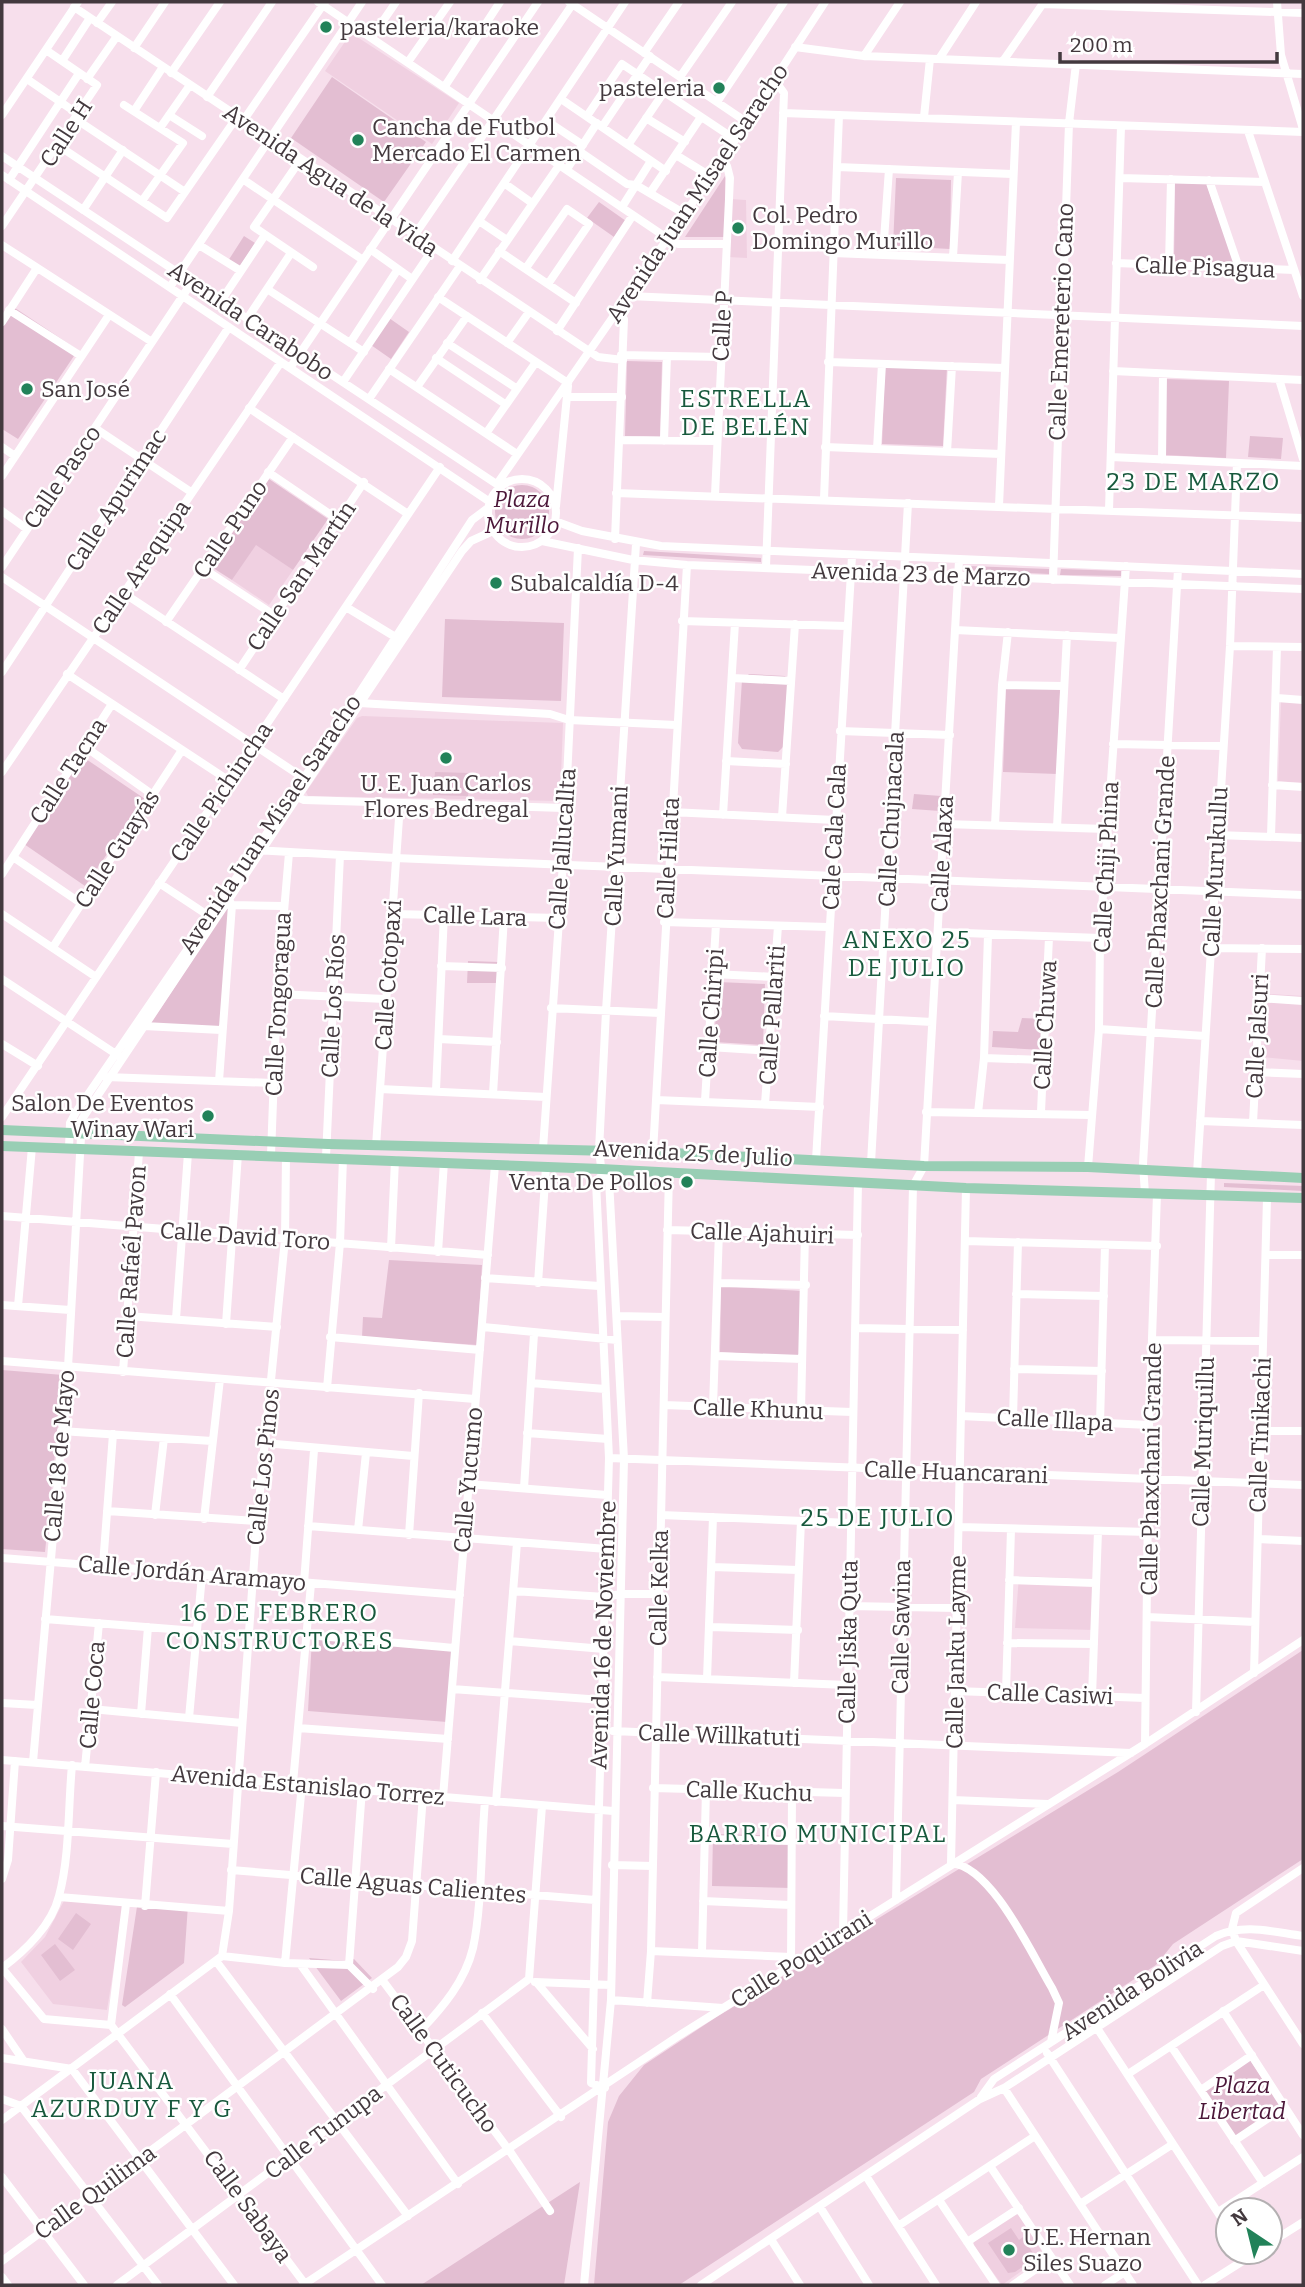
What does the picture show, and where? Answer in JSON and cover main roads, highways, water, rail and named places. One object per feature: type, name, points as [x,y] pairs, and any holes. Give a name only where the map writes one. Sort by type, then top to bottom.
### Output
[{"type":"main road","name":"Avenida 25 de Julio","points":[[2,1130],[376,1146],[653,1152],[924,1166],[1088,1167],[1303,1178]]},
{"type":"main road","name":"Avenida 25 de Julio","points":[[2,1146],[495,1164],[602,1172],[669,1173],[859,1184],[1303,1198]]},
{"type":"place","name":"pasteleria/karaoke","points":[[326,27]]},
{"type":"place","name":"pasteleria","points":[[719,88]]},
{"type":"place","name":"Cancha de Futbol Mercado El Carmen","points":[[358,140]]},
{"type":"place","name":"Col. Pedro Domingo Murillo","points":[[738,228]]},
{"type":"place","name":"San José","points":[[27,389]]},
{"type":"place","name":"Subalcaldía D-4","points":[[496,583]]},
{"type":"place","name":"U. E. Juan Carlos Flores Bedregal","points":[[446,758]]},
{"type":"place","name":"Salon De Eventos Winay Wari","points":[[208,1116]]},
{"type":"place","name":"Venta De Pollos","points":[[687,1182]]},
{"type":"place","name":"U.E. Hernan Siles Suazo","points":[[1009,2250]]},
{"type":"district","name":"ESTRELLA DE BELÉN","points":[[746,413]]},
{"type":"district","name":"23 DE MARZO","points":[[1194,482]]},
{"type":"district","name":"ANEXO 25 DE JULIO","points":[[907,954]]},
{"type":"district","name":"25 DE JULIO","points":[[878,1518]]},
{"type":"district","name":"16 DE FEBRERO CONSTRUCTORES","points":[[280,1627]]},
{"type":"district","name":"BARRIO MUNICIPAL","points":[[818,1834]]},
{"type":"district","name":"JUANA AZURDUY F Y G","points":[[132,2095]]},
{"type":"park label","name":"Plaza Murillo","points":[[522,512]]},
{"type":"park label","name":"Plaza Libertad","points":[[1242,2098]]}]
